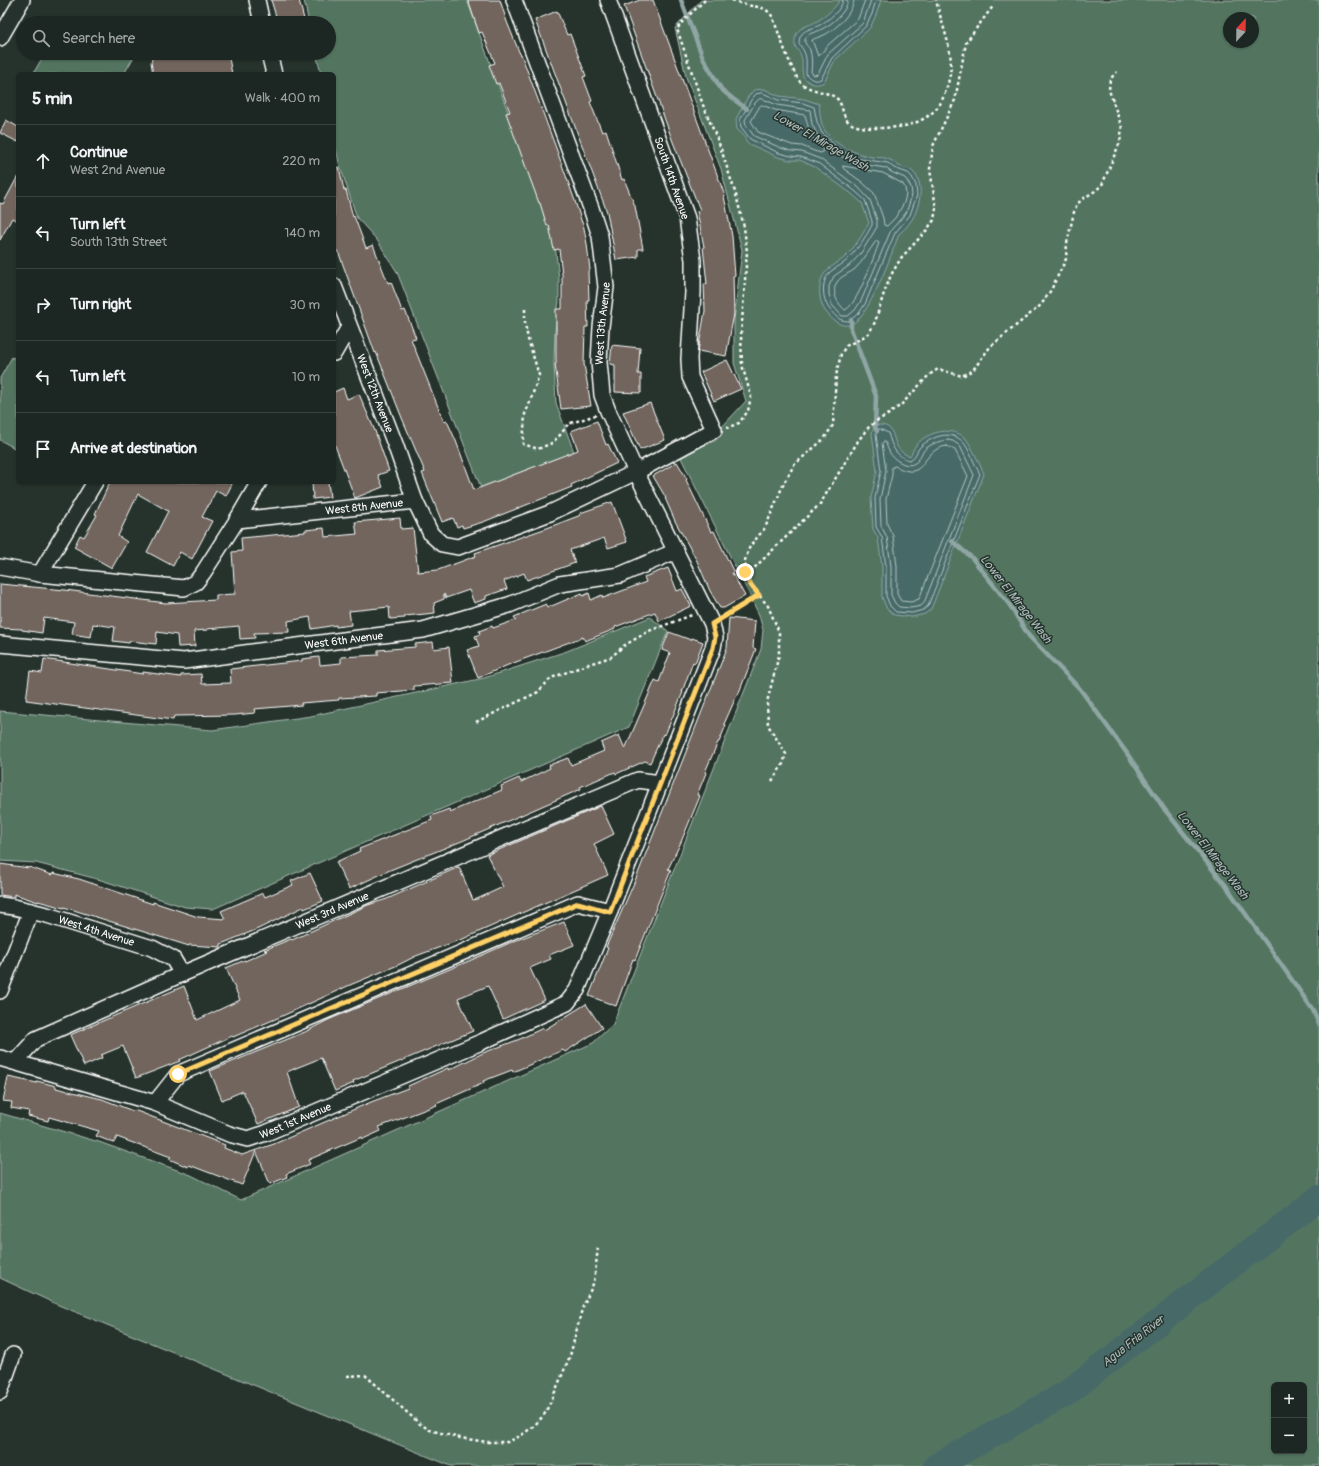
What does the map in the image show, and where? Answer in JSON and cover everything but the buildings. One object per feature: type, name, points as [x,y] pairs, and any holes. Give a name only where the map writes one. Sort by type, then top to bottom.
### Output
[{"type":"street","points":[[0,38],[22,0]]},
{"type":"street","points":[[257,0],[260,16]]},
{"type":"street","name":"West 13th Avenue","points":[[514,0],[600,236],[606,287],[601,327],[599,362],[602,395],[636,472],[704,606],[714,631]]},
{"type":"street","name":"South 14th Avenue","points":[[608,0],[688,218],[693,260],[693,292],[689,359],[690,377],[714,430]]},
{"type":"street","points":[[271,60],[274,72]]},
{"type":"street","name":"West 12th Avenue","points":[[336,291],[395,444],[415,501]]},
{"type":"street","points":[[336,350],[349,327]]},
{"type":"street","name":"West 8th Avenue","points":[[237,520],[415,501],[431,534],[442,544],[458,547],[550,513],[636,472],[714,430]]},
{"type":"street","points":[[40,574],[94,484]]},
{"type":"street","points":[[0,568],[40,574],[184,588],[196,582],[203,573],[258,484]]},
{"type":"street","name":"West 6th Avenue","points":[[0,644],[184,662],[423,630],[508,605],[560,584],[620,574],[676,551]]},
{"type":"street","name":"West 1st Avenue","points":[[0,1058],[155,1103],[229,1134],[248,1139],[266,1133],[479,1043],[567,1003],[577,990],[610,912],[713,648],[714,631]]},
{"type":"street","name":"West 3rd Avenue","points":[[15,1062],[36,1039],[182,974],[638,780],[660,783]]},
{"type":"street","points":[[155,1103],[178,1074],[578,903],[610,912]]},
{"type":"street","name":"West 4th Avenue","points":[[0,906],[14,907],[31,911],[152,948],[173,959],[182,974]]},
{"type":"street","points":[[0,991],[31,911]]},
{"type":"street","points":[[0,1392],[13,1355]]},
{"type":"path","points":[[705,0],[684,20],[678,29],[703,105],[720,146],[736,195],[744,227],[747,252],[740,336],[742,366],[751,396],[748,411],[739,423],[723,430],[714,430]]},
{"type":"path","points":[[732,0],[748,6],[758,6],[768,11],[772,16],[801,83],[835,97],[840,102],[845,117],[849,122],[858,126],[888,128],[917,123],[938,107],[943,96],[950,74],[950,52],[936,0]]},
{"type":"path","points":[[772,781],[783,764],[786,754],[768,725],[767,702],[779,655],[779,632],[768,606],[750,584],[746,576],[745,560],[750,546],[765,528],[784,483],[794,465],[824,439],[833,425],[836,376],[841,354],[846,346],[869,333],[875,322],[891,275],[901,258],[934,220],[936,208],[930,169],[933,146],[955,100],[966,43],[994,5]]},
{"type":"path","points":[[746,576],[820,504],[858,441],[868,428],[901,405],[929,375],[938,369],[962,376],[973,370],[990,347],[1041,305],[1052,290],[1066,259],[1067,243],[1074,212],[1078,204],[1084,198],[1095,192],[1102,185],[1120,142],[1122,128],[1109,90],[1110,79],[1117,72]]},
{"type":"path","points":[[525,309],[525,324],[539,375],[533,396],[525,414],[523,444],[538,449],[552,443],[568,424],[608,411]]},
{"type":"path","points":[[714,631],[759,595]]},
{"type":"path","points":[[476,722],[538,692],[551,678],[611,657],[625,645],[648,631],[695,614],[704,606]]},
{"type":"path","points":[[347,1376],[365,1375],[420,1424],[443,1434],[487,1442],[508,1442],[520,1436],[534,1426],[544,1415],[570,1356],[582,1310],[594,1282],[598,1247]]},
{"type":"green space","points":[[304,0],[467,0],[543,207],[555,244],[559,278],[559,301],[555,331],[554,364],[556,403],[574,452],[483,493],[397,272],[377,240],[357,218],[339,163],[336,149],[336,72],[321,72],[318,60],[336,60],[336,16],[307,16]]},
{"type":"green space","points":[[701,0],[1319,0],[1319,1466],[451,1466],[56,1304],[0,1278],[0,1113],[99,1142],[191,1175],[241,1200],[593,1043],[613,1024],[761,649],[763,630],[759,615],[751,598],[680,456],[716,440],[721,428],[746,401],[734,363],[734,320],[742,250],[721,169],[686,77],[675,28]]},
{"type":"green space","points":[[41,60],[132,60],[125,72],[34,72]]},
{"type":"green space","points":[[12,357],[16,359],[16,449],[0,440],[0,378]]},
{"type":"green space","points":[[650,617],[668,631],[629,727],[213,909],[185,907],[101,880],[36,863],[0,861],[0,711],[212,730],[311,716],[484,678],[567,651]]},
{"type":"water","points":[[840,0],[881,0],[870,28],[835,60],[824,82],[812,84],[803,76],[802,58],[795,46],[796,34],[802,28],[815,23],[825,16]]},
{"type":"water","points":[[764,89],[779,96],[804,99],[819,104],[820,118],[823,128],[834,141],[859,154],[891,160],[897,165],[909,169],[918,179],[920,197],[914,215],[899,234],[885,270],[864,312],[856,321],[849,325],[839,324],[826,312],[820,296],[820,287],[824,275],[852,250],[869,223],[862,203],[815,167],[800,160],[790,160],[778,157],[747,143],[744,136],[737,129],[736,119],[748,97],[754,90]]},
{"type":"water","points":[[879,425],[886,426],[890,429],[899,449],[903,453],[910,456],[916,445],[921,440],[934,433],[948,431],[962,435],[969,443],[984,474],[931,609],[925,614],[912,617],[894,615],[887,609],[882,597],[882,567],[878,538],[873,529],[871,498],[877,471],[872,433],[874,427]]},
{"type":"waterway","name":"Lower El Mirage Wash","points":[[681,0],[703,58],[721,89],[747,109]]},
{"type":"waterway","name":"Lower El Mirage Wash","points":[[851,320],[851,329],[876,396],[875,427],[877,431]]},
{"type":"waterway","name":"Lower El Mirage Wash","points":[[952,541],[972,558],[1009,604],[1029,636],[1080,689],[1126,752],[1165,810],[1226,886],[1313,1010],[1319,1024]]},
{"type":"waterway","name":"Agua Fria River","points":[[936,1466],[1067,1393],[1319,1198]]},
{"type":"route","points":[[178,1074],[578,903],[610,912],[713,648],[715,637],[712,624],[759,595],[750,584],[745,572]]}]
